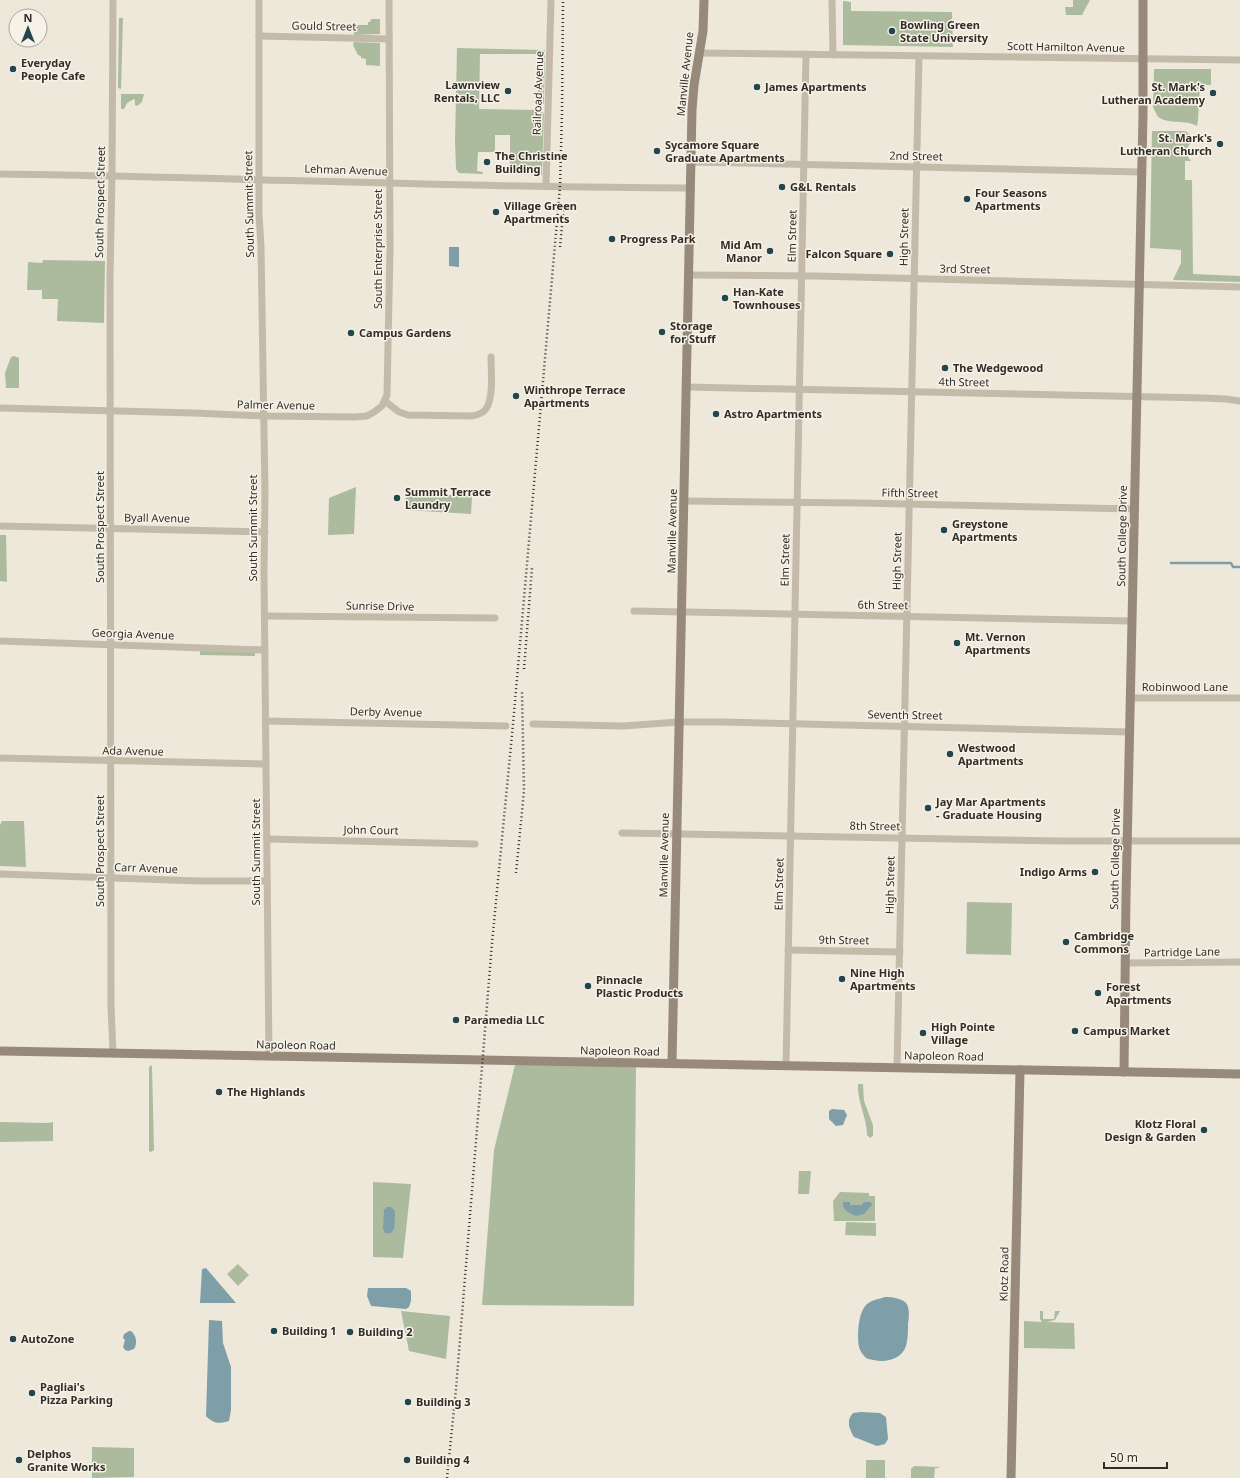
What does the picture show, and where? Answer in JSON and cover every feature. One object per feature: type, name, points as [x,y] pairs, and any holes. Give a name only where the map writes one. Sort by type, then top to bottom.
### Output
[{"type":"street","name":"South Prospect Street","points":[[113,0],[110,277],[110,645],[113,1053]]},
{"type":"street","name":"South Summit Street","points":[[259,0],[259,179],[265,532],[269,1056]]},
{"type":"street","name":"South Enterprise Street","points":[[385,401],[387,395],[389,331],[390,183],[388,0]]},
{"type":"street","name":"Railroad Avenue","points":[[546,186],[551,0]]},
{"type":"street","name":"Manville Avenue","points":[[672,1063],[692,104],[703,31],[704,0]]},
{"type":"street","points":[[832,0],[833,54]]},
{"type":"street","name":"South College Drive","points":[[1124,1072],[1143,0]]},
{"type":"street","name":"Gould Street","points":[[259,36],[389,39]]},
{"type":"street","name":"Scott Hamilton Avenue","points":[[700,53],[1240,60]]},
{"type":"street","name":"Elm Street","points":[[786,1066],[806,54]]},
{"type":"street","name":"High Street","points":[[898,1068],[919,56]]},
{"type":"street","name":"2nd Street","points":[[691,162],[1141,172]]},
{"type":"street","name":"Lehman Avenue","points":[[0,174],[690,188]]},
{"type":"street","name":"3rd Street","points":[[688,275],[802,276],[1240,287]]},
{"type":"street","points":[[385,401],[398,412],[408,415],[472,416],[480,414],[486,410],[489,403],[491,357]]},
{"type":"street","name":"4th Street","points":[[687,387],[1226,398],[1240,401]]},
{"type":"street","name":"Palmer Avenue","points":[[0,408],[263,416],[355,417],[367,416],[382,406],[385,401]]},
{"type":"street","name":"Fifth Street","points":[[684,501],[1134,509]]},
{"type":"street","name":"Byall Avenue","points":[[0,526],[265,532]]},
{"type":"street","name":"6th Street","points":[[634,611],[1132,621]]},
{"type":"street","name":"Sunrise Drive","points":[[265,616],[495,618]]},
{"type":"street","name":"Georgia Avenue","points":[[0,641],[265,650]]},
{"type":"street","name":"Robinwood Lane","points":[[1131,698],[1240,698]]},
{"type":"street","name":"Derby Avenue","points":[[266,721],[506,726]]},
{"type":"street","points":[[533,724],[623,726],[679,722]]},
{"type":"street","name":"Seventh Street","points":[[679,722],[1130,732]]},
{"type":"street","name":"Ada Avenue","points":[[0,758],[266,764]]},
{"type":"street","name":"8th Street","points":[[622,833],[902,837],[1040,841],[1240,841]]},
{"type":"street","name":"John Court","points":[[267,838],[475,844]]},
{"type":"street","name":"Carr Avenue","points":[[0,874],[267,881]]},
{"type":"street","name":"9th Street","points":[[788,950],[900,952]]},
{"type":"street","name":"Partridge Lane","points":[[1125,963],[1240,962]]},
{"type":"street","name":"Napoleon Road","points":[[0,1051],[1240,1074]]},
{"type":"street","name":"Klotz Road","points":[[1011,1478],[1020,1070]]},
{"type":"green space","points":[[1073,0],[1090,0],[1082,15],[1066,15],[1065,7],[1073,7]]},
{"type":"green space","points":[[843,1],[851,2],[851,11],[952,12],[953,47],[843,45]]},
{"type":"green space","points":[[119,18],[123,18],[121,89],[118,88]]},
{"type":"green space","points":[[371,19],[380,19],[380,34],[354,35],[353,25],[368,25],[368,22],[370,22]]},
{"type":"green space","points":[[354,42],[380,43],[380,66],[366,65],[366,59],[361,58],[361,56],[358,55],[353,45]]},
{"type":"green space","points":[[457,48],[545,50],[544,104],[538,104],[538,54],[480,54],[479,109],[540,110],[544,114],[542,175],[510,174],[510,135],[495,135],[495,152],[478,152],[477,171],[483,172],[483,174],[459,173],[456,169],[455,141]]},
{"type":"green space","points":[[1154,69],[1211,69],[1211,85],[1200,85],[1197,126],[1188,123],[1167,121],[1158,117],[1153,107]]},
{"type":"green space","points":[[121,94],[144,94],[142,102],[137,106],[135,105],[134,99],[127,103],[124,109],[121,109]]},
{"type":"green space","points":[[1152,131],[1185,131],[1192,138],[1192,142],[1188,146],[1188,157],[1191,161],[1185,161],[1185,180],[1192,180],[1193,274],[1240,276],[1240,282],[1173,280],[1181,263],[1181,250],[1150,248]]},
{"type":"green space","points":[[43,260],[105,261],[104,323],[57,321],[58,299],[42,299],[42,290],[27,290],[28,262],[42,263]]},
{"type":"green space","points":[[14,356],[19,358],[19,388],[6,388],[5,373],[11,357]]},
{"type":"green space","points":[[356,487],[354,534],[328,535],[329,498]]},
{"type":"green space","points":[[406,493],[472,496],[471,514],[405,510]]},
{"type":"green space","points":[[0,535],[6,535],[7,582],[0,581]]},
{"type":"green space","points":[[200,651],[255,652],[255,656],[200,655]]},
{"type":"green space","points":[[2,821],[24,821],[26,867],[0,866],[0,825]]},
{"type":"green space","points":[[967,902],[1012,903],[1011,955],[966,954]]},
{"type":"green space","points":[[516,1061],[636,1063],[634,1306],[482,1305],[494,1150]]},
{"type":"green space","points":[[151,1065],[154,1150],[151,1152],[149,1151],[149,1067]]},
{"type":"green space","points":[[858,1084],[863,1084],[864,1101],[873,1125],[873,1136],[870,1138],[867,1135],[867,1128],[859,1097]]},
{"type":"green space","points":[[0,1122],[53,1122],[53,1141],[0,1142]]},
{"type":"green space","points":[[799,1171],[811,1171],[809,1194],[798,1194]]},
{"type":"green space","points":[[373,1182],[411,1184],[403,1258],[373,1257]]},
{"type":"green space","points":[[840,1192],[869,1193],[869,1196],[875,1196],[875,1221],[834,1221],[833,1201]]},
{"type":"green space","points":[[846,1222],[876,1223],[876,1236],[845,1235]]},
{"type":"green space","points":[[238,1264],[249,1275],[238,1286],[227,1274]]},
{"type":"green space","points":[[401,1311],[450,1316],[446,1359],[409,1351]]},
{"type":"green space","points":[[1040,1311],[1043,1311],[1043,1319],[1054,1319],[1055,1311],[1060,1311],[1055,1320],[1047,1322],[1074,1323],[1075,1349],[1024,1348],[1024,1321],[1042,1322],[1040,1319]]},
{"type":"green space","points":[[92,1447],[134,1448],[134,1477],[92,1478]]},
{"type":"green space","points":[[866,1460],[885,1460],[885,1478],[866,1478]]},
{"type":"green space","points":[[914,1466],[939,1468],[935,1468],[934,1478],[911,1478],[911,1469]]},
{"type":"water","points":[[449,247],[459,247],[459,267],[449,266]]},
{"type":"water","points":[[832,1109],[844,1110],[847,1115],[843,1125],[836,1126],[829,1119],[829,1111]]},
{"type":"water","points":[[843,1202],[850,1202],[850,1205],[862,1205],[864,1202],[871,1202],[872,1205],[864,1214],[856,1216],[845,1209]]},
{"type":"water","points":[[387,1207],[391,1207],[395,1211],[394,1229],[392,1232],[385,1233],[383,1229],[384,1210]]},
{"type":"water","points":[[206,1268],[236,1303],[200,1303],[202,1269]]},
{"type":"water","points":[[368,1288],[406,1288],[411,1291],[411,1301],[409,1307],[406,1309],[371,1306],[367,1296]]},
{"type":"water","points":[[885,1297],[899,1299],[906,1303],[909,1313],[908,1338],[903,1352],[894,1359],[883,1361],[871,1360],[866,1358],[859,1347],[858,1330],[860,1318],[867,1304]]},
{"type":"water","points":[[209,1320],[222,1321],[223,1343],[231,1367],[231,1410],[229,1421],[222,1423],[214,1422],[206,1416]]},
{"type":"water","points":[[131,1331],[134,1335],[136,1342],[134,1349],[128,1351],[123,1347],[125,1340],[123,1338],[124,1334]]},
{"type":"water","points":[[853,1413],[880,1413],[886,1417],[888,1439],[885,1444],[877,1446],[854,1437],[849,1422]]},
{"type":"waterway","points":[[1171,563],[1231,563],[1233,567],[1240,567]]},
{"type":"railway","points":[[447,1478],[456,1389],[492,943],[513,724],[560,187],[563,0]]},
{"type":"railway","points":[[560,247],[564,204]]},
{"type":"railway","points":[[524,669],[532,568]]},
{"type":"railway","points":[[516,873],[524,791],[522,692]]},
{"type":"place","name":"Bowling Green State University","points":[[892,31]]},
{"type":"place","name":"Everyday People Cafe","points":[[13,69]]},
{"type":"place","name":"James Apartments","points":[[757,87]]},
{"type":"place","name":"Lawnview Rentals, LLC","points":[[508,91]]},
{"type":"place","name":"St. Mark's Lutheran Academy","points":[[1213,93]]},
{"type":"place","name":"St. Mark's Lutheran Church","points":[[1220,144]]},
{"type":"place","name":"Sycamore Square Graduate Apartments","points":[[657,151]]},
{"type":"place","name":"The Christine Building","points":[[487,162]]},
{"type":"place","name":"G&L Rentals","points":[[782,187]]},
{"type":"place","name":"Four Seasons Apartments","points":[[967,199]]},
{"type":"place","name":"Village Green Apartments","points":[[496,212]]},
{"type":"place","name":"Progress Park","points":[[612,239]]},
{"type":"place","name":"Mid Am Manor","points":[[770,251]]},
{"type":"place","name":"Falcon Square","points":[[890,254]]},
{"type":"place","name":"Han-Kate Townhouses","points":[[725,298]]},
{"type":"place","name":"Storage for Stuff","points":[[662,332]]},
{"type":"place","name":"Campus Gardens","points":[[351,333]]},
{"type":"place","name":"The Wedgewood","points":[[945,368]]},
{"type":"place","name":"Winthrope Terrace Apartments","points":[[516,396]]},
{"type":"place","name":"Astro Apartments","points":[[716,414]]},
{"type":"place","name":"Summit Terrace Laundry","points":[[397,498]]},
{"type":"place","name":"Greystone Apartments","points":[[944,530]]},
{"type":"place","name":"Mt. Vernon Apartments","points":[[957,643]]},
{"type":"place","name":"Westwood Apartments","points":[[950,754]]},
{"type":"place","name":"Jay Mar Apartments - Graduate Housing","points":[[928,808]]},
{"type":"place","name":"Indigo Arms","points":[[1095,872]]},
{"type":"place","name":"Cambridge Commons","points":[[1066,942]]},
{"type":"place","name":"Nine High Apartments","points":[[842,979]]},
{"type":"place","name":"Pinnacle Plastic Products","points":[[588,986]]},
{"type":"place","name":"Forest Apartments","points":[[1098,993]]},
{"type":"place","name":"Paramedia LLC","points":[[456,1020]]},
{"type":"place","name":"Campus Market","points":[[1075,1031]]},
{"type":"place","name":"High Pointe Village","points":[[923,1033]]},
{"type":"place","name":"The Highlands","points":[[219,1092]]},
{"type":"place","name":"Klotz Floral Design & Garden","points":[[1204,1130]]},
{"type":"place","name":"Building 1","points":[[274,1331]]},
{"type":"place","name":"Building 2","points":[[350,1332]]},
{"type":"place","name":"AutoZone","points":[[13,1339]]},
{"type":"place","name":"Pagliai's Pizza Parking","points":[[32,1393]]},
{"type":"place","name":"Building 3","points":[[408,1402]]},
{"type":"place","name":"Delphos Granite Works","points":[[19,1460]]},
{"type":"place","name":"Building 4","points":[[407,1460]]}]
